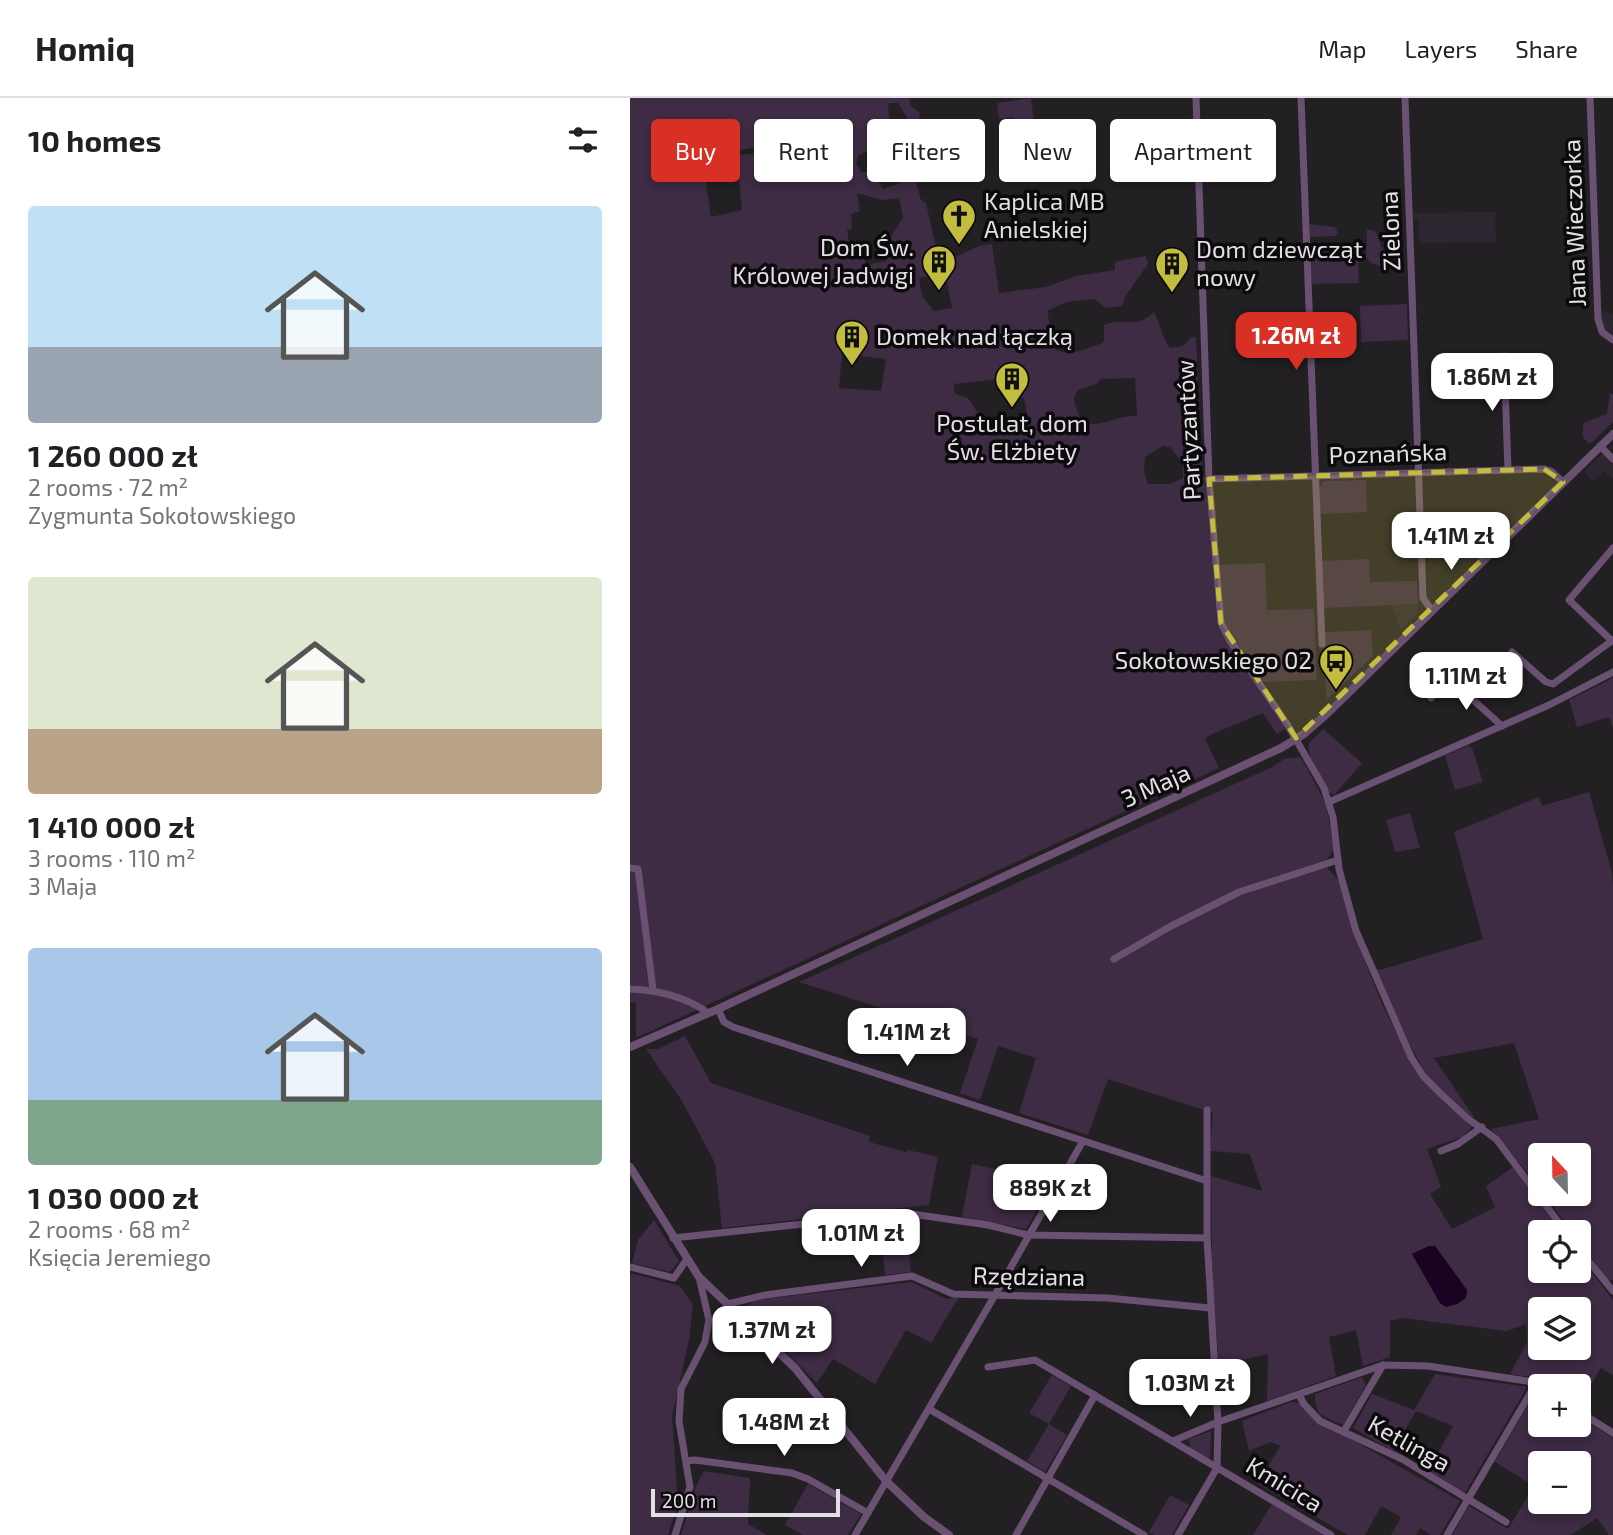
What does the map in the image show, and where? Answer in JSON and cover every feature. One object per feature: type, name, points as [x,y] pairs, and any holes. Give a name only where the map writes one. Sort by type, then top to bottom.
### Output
[{"type":"street","name":"Partyzantów","points":[[1196,98],[1209,479],[1221,623],[1230,641],[1296,738],[1329,802],[1338,860],[1356,931],[1410,1057],[1423,1076],[1441,1094],[1467,1118],[1496,1139],[1557,1220]]},
{"type":"street","points":[[1301,98],[1322,644]]},
{"type":"street","name":"Zielona","points":[[1405,98],[1423,598],[1432,611]]},
{"type":"street","name":"Jana Wieczorka","points":[[1590,98],[1598,318],[1604,334],[1613,340]]},
{"type":"street","points":[[1504,356],[1508,470]]},
{"type":"street","name":"3 Maja","points":[[630,1047],[718,1009],[1279,749],[1328,713],[1613,433]]},
{"type":"street","points":[[1600,446],[1613,459]]},
{"type":"street","name":"Poznańska","points":[[1209,479],[1549,470],[1563,482]]},
{"type":"street","points":[[1512,652],[1546,682],[1553,684],[1612,640],[1569,600],[1613,548]]},
{"type":"street","points":[[1329,802],[1502,726],[1613,672]]},
{"type":"street","points":[[1431,698],[1449,678],[1502,726]]},
{"type":"street","points":[[1114,959],[1171,926],[1239,892],[1338,860]]},
{"type":"street","points":[[630,868],[638,869],[653,990]]},
{"type":"street","points":[[630,989],[653,990],[692,1003],[704,1010]]},
{"type":"street","points":[[718,1009],[724,1022],[733,1027],[1207,1181]]},
{"type":"street","points":[[1178,1535],[1217,1468],[1218,1422],[1207,1238],[1207,1110]]},
{"type":"street","points":[[1441,1151],[1458,1144],[1482,1127]]},
{"type":"street","points":[[855,1535],[1083,1140]]},
{"type":"street","points":[[630,1167],[699,1277],[795,1368],[886,1481],[949,1535]]},
{"type":"street","points":[[673,1238],[905,1213],[988,1225],[1028,1235],[1207,1238]]},
{"type":"street","points":[[630,1267],[674,1278],[687,1259]]},
{"type":"street","points":[[1591,1264],[1613,1291]]},
{"type":"street","name":"Rzędziana","points":[[728,1304],[765,1296],[912,1276],[953,1294],[1108,1298],[1210,1308]]},
{"type":"street","points":[[675,1535],[690,1488],[679,1421],[681,1389],[705,1342],[709,1320],[699,1277]]},
{"type":"street","name":"Kmicica","points":[[988,1367],[1035,1360],[1331,1535]]},
{"type":"street","points":[[1173,1441],[1218,1422],[1383,1365],[1428,1366],[1528,1384]]},
{"type":"street","points":[[1345,1431],[1383,1365]]},
{"type":"street","points":[[1016,1535],[1095,1395]]},
{"type":"street","name":"Ketlinga","points":[[1299,1395],[1320,1421],[1402,1460],[1506,1522]]},
{"type":"street","points":[[1447,1535],[1528,1402]]},
{"type":"street","points":[[929,1409],[1144,1535]]},
{"type":"street","points":[[1591,1419],[1613,1433]]},
{"type":"street","points":[[686,1461],[792,1473],[808,1479],[868,1513]]},
{"type":"highlighted area","points":[[1544,469],[1563,482],[1296,738],[1221,623],[1209,479]]},
{"type":"shaded area","points":[[630,98],[909,98],[911,106],[919,112],[920,118],[908,119],[898,103],[890,103],[890,119],[867,119],[867,151],[858,156],[856,164],[861,172],[867,172],[867,182],[879,182],[883,189],[903,182],[916,183],[921,200],[926,203],[937,252],[943,260],[992,244],[999,293],[1046,287],[1076,276],[1115,270],[1115,263],[1118,261],[1146,256],[1148,264],[1126,295],[1122,306],[1106,308],[1095,299],[1066,302],[1047,311],[1055,349],[1066,353],[1100,344],[1104,341],[1104,325],[1141,321],[1154,312],[1170,348],[1183,346],[1190,338],[1196,337],[1202,476],[1205,477],[1217,616],[1221,628],[1288,727],[1277,734],[1263,713],[1210,735],[1205,739],[1219,768],[636,1038],[636,1003],[630,1002]],"holes":[[[857,193],[882,200],[899,198],[903,217],[890,239],[883,241],[887,261],[866,265],[864,258],[859,257],[857,249],[850,249],[847,230],[852,229],[851,214],[860,211]],[[940,275],[942,283],[947,283],[952,308],[934,311],[922,296],[919,278]],[[842,354],[886,359],[881,391],[839,388]],[[1135,378],[1137,416],[1097,424],[1083,420],[1074,398],[1078,390],[1096,384],[1101,379]],[[1000,379],[1006,394],[1024,398],[1027,414],[1025,433],[1002,434],[1000,427],[982,419],[968,398],[961,397],[954,391],[954,384]],[[1163,446],[1170,447],[1183,464],[1183,478],[1170,484],[1148,484],[1144,472],[1145,457]]]},
{"type":"shaded area","points":[[1031,98],[1034,119],[999,119],[997,103]]},
{"type":"shaded area","points":[[1495,212],[1496,242],[1419,243],[1418,219],[1414,219],[1413,213]]},
{"type":"shaded area","points":[[1310,224],[1335,227],[1338,233],[1335,236],[1310,237]]},
{"type":"shaded area","points":[[1369,229],[1376,232],[1390,263],[1385,268],[1371,263],[1366,257]]},
{"type":"shaded area","points":[[1314,246],[1331,246],[1336,260],[1358,259],[1359,283],[1312,284],[1310,251]]},
{"type":"shaded area","points":[[1407,304],[1408,340],[1361,342],[1360,306]]},
{"type":"shaded area","points":[[1602,310],[1613,314],[1613,337],[1602,326]]},
{"type":"shaded area","points":[[1610,394],[1613,394],[1613,422],[1588,443],[1583,437],[1583,423],[1607,414]]},
{"type":"shaded area","points":[[1603,453],[1613,463],[1613,479],[1604,471],[1594,482],[1584,472]]},
{"type":"shaded area","points":[[1366,480],[1367,512],[1320,514],[1319,489],[1324,481]]},
{"type":"shaded area","points":[[1369,559],[1370,582],[1417,581],[1418,604],[1323,608],[1321,561]]},
{"type":"shaded area","points":[[1265,563],[1267,610],[1314,609],[1317,680],[1261,682],[1233,643],[1220,614],[1218,565]]},
{"type":"shaded area","points":[[1418,604],[1418,613],[1403,628],[1400,627],[1391,605]]},
{"type":"shaded area","points":[[1371,630],[1373,656],[1327,699],[1323,658],[1324,632]]},
{"type":"shaded area","points":[[1613,678],[1613,728],[1609,717],[1577,727],[1569,700]]},
{"type":"shaded area","points":[[1323,729],[1362,763],[1334,795],[1318,775],[1310,757],[1309,743]]},
{"type":"shaded area","points":[[1468,746],[1472,748],[1483,782],[1455,790],[1445,755]]},
{"type":"shaded area","points":[[1301,757],[1326,804],[1334,849],[1327,860],[1267,879],[1266,886],[1326,867],[1339,880],[1369,972],[1414,1067],[1474,1125],[1462,1137],[1427,1149],[1441,1187],[1430,1194],[1452,1229],[1495,1207],[1486,1186],[1513,1167],[1528,1187],[1528,1206],[1542,1206],[1552,1220],[1528,1220],[1528,1283],[1591,1283],[1591,1271],[1613,1300],[1613,1375],[1601,1368],[1591,1384],[1591,1374],[1528,1374],[1528,1377],[1510,1374],[1527,1342],[1526,1324],[1507,1331],[1402,1318],[1390,1321],[1390,1357],[1363,1366],[1356,1330],[1329,1337],[1336,1376],[1267,1401],[1268,1354],[1219,1365],[1212,1284],[1211,1176],[1262,1191],[1250,1154],[1210,1151],[1213,1113],[1108,1079],[1088,1135],[1019,1113],[1036,1058],[998,1046],[980,1100],[960,1093],[978,1039],[799,982],[1274,766],[1284,759]],"holes":[[[1429,1246],[1440,1303],[1412,1254]]]},
{"type":"shaded area","points":[[1589,792],[1612,873],[1613,1280],[1608,1281],[1591,1257],[1591,1220],[1563,1220],[1553,1206],[1591,1206],[1591,1143],[1528,1143],[1528,1174],[1491,1129],[1539,1119],[1514,1043],[1434,1058],[1474,1117],[1470,1117],[1427,1076],[1398,1023],[1376,969],[1483,939],[1454,832],[1539,797],[1542,806]]},
{"type":"shaded area","points":[[1410,813],[1420,848],[1395,852],[1386,820]]},
{"type":"shaded area","points":[[685,1036],[711,1083],[870,1136],[869,1142],[938,1157],[929,1205],[722,1228],[715,1163],[682,1101],[646,1049],[658,1049]]},
{"type":"shaded area","points":[[972,1164],[1053,1181],[1026,1229],[962,1217]]},
{"type":"shaded area","points":[[905,1217],[911,1272],[885,1275],[879,1220]]},
{"type":"shaded area","points":[[654,1220],[679,1261],[670,1272],[632,1263],[638,1240]]},
{"type":"shaded area","points":[[1435,1246],[1467,1290],[1466,1298],[1457,1304],[1446,1307],[1440,1303],[1412,1254]]},
{"type":"shaded area","points":[[630,1273],[680,1286],[693,1305],[689,1340],[672,1416],[678,1503],[668,1535],[630,1535]]},
{"type":"shaded area","points":[[912,1282],[946,1299],[959,1297],[931,1343],[906,1330],[875,1384],[833,1359],[817,1383],[743,1309],[755,1300]]},
{"type":"shaded area","points":[[1435,1374],[1527,1387],[1465,1493],[1428,1471],[1453,1426],[1416,1411],[1393,1451],[1353,1428],[1372,1394],[1414,1410]]},
{"type":"shaded area","points":[[1052,1375],[1071,1386],[1049,1424],[1029,1413]]},
{"type":"shaded area","points":[[1362,1377],[1366,1385],[1343,1425],[1319,1414],[1315,1394]]},
{"type":"shaded area","points":[[1291,1402],[1301,1403],[1314,1418],[1460,1501],[1440,1535],[1431,1535],[1420,1528],[1416,1535],[1391,1535],[1401,1517],[1381,1506],[1365,1535],[1348,1535],[1258,1484],[1280,1446],[1271,1442],[1249,1451],[1242,1421]]},
{"type":"shaded area","points":[[1528,1405],[1528,1437],[1591,1437],[1591,1424],[1613,1438],[1613,1535],[1609,1535],[1597,1518],[1571,1535],[1452,1535],[1469,1506],[1508,1529],[1528,1496],[1528,1514],[1591,1514],[1591,1451],[1528,1451],[1528,1482],[1495,1462]]},
{"type":"shaded area","points":[[1049,1424],[1067,1435],[1045,1472],[1027,1461]]},
{"type":"shaded area","points":[[1211,1431],[1210,1461],[1190,1448],[1189,1439]]},
{"type":"shaded area","points":[[704,1471],[750,1478],[748,1524],[767,1535],[681,1535]]},
{"type":"shaded area","points":[[808,1484],[861,1514],[848,1535],[803,1535],[785,1525]]},
{"type":"shaded area","points":[[1170,1495],[1189,1505],[1172,1535],[1154,1535],[1149,1532]]},
{"type":"shaded area","points":[[1272,1504],[1324,1535],[1253,1535]]},
{"type":"place","name":"Kaplica MB Anielskiej","points":[[959,246]]},
{"type":"place","name":"Dom Św. Królowej Jadwigi","points":[[939,292]]},
{"type":"place","name":"Dom dziewcząt nowy","points":[[1172,294]]},
{"type":"place","name":"Domek nad łączką","points":[[852,367]]},
{"type":"place","name":"Postulat, dom Św. Elżbiety","points":[[1012,409]]},
{"type":"place","name":"Sokołowskiego 02","points":[[1336,691]]}]
